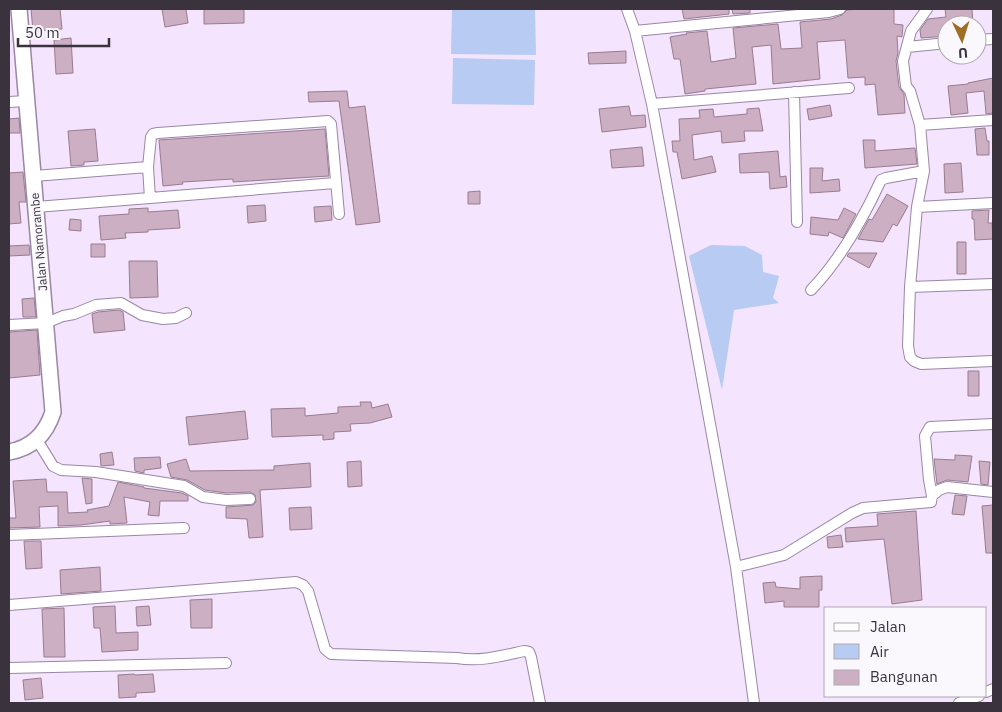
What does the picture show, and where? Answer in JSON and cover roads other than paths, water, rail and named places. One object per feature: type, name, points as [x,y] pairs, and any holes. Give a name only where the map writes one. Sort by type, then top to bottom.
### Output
[{"type":"main road","name":"Jalan Namorambe","points":[[19,9],[53,412],[49,425],[37,440]]},
{"type":"main road","points":[[9,452],[19,450],[37,440]]},
{"type":"street","points":[[627,9],[635,31],[652,104],[736,567],[754,703]]},
{"type":"street","points":[[635,31],[829,12],[840,9]]},
{"type":"street","points":[[927,9],[911,31],[903,61],[906,86],[910,92],[920,125],[924,171],[917,207],[910,287],[908,346],[910,357],[921,364],[993,361]]},
{"type":"street","points":[[907,47],[937,44]]},
{"type":"street","points":[[652,104],[849,88]]},
{"type":"street","points":[[794,92],[797,222]]},
{"type":"street","points":[[9,102],[26,101]]},
{"type":"street","points":[[150,198],[148,167],[151,137],[153,134],[323,120],[331,124],[339,214]]},
{"type":"street","points":[[920,125],[993,120]]},
{"type":"street","points":[[34,176],[148,167]]},
{"type":"street","points":[[811,290],[830,270],[869,205],[881,180],[924,171]]},
{"type":"street","points":[[36,207],[335,184]]},
{"type":"street","points":[[917,207],[993,203]]},
{"type":"street","points":[[910,287],[993,284]]},
{"type":"street","points":[[9,325],[46,323],[96,305],[121,304],[142,315],[162,320],[176,318],[186,313]]},
{"type":"street","points":[[932,496],[925,436],[930,427],[993,424]]},
{"type":"street","points":[[37,440],[54,466],[61,470],[96,472],[184,486],[204,497],[226,500],[250,499]]},
{"type":"street","points":[[736,567],[784,555],[863,508],[928,502],[932,500],[932,496],[939,490],[947,487],[993,492]]},
{"type":"street","points":[[9,535],[184,528]]},
{"type":"street","points":[[9,605],[296,582],[303,585],[308,591],[326,649],[331,654],[456,658],[472,661],[488,660],[524,651],[529,652],[540,703]]},
{"type":"street","points":[[9,668],[226,663]]},
{"type":"street","points":[[959,703],[975,697]]},
{"type":"water","points":[[535,9],[536,55],[451,54],[452,10]]},
{"type":"water","points":[[453,58],[535,60],[534,105],[452,104]]},
{"type":"water","points":[[711,245],[745,246],[762,255],[763,272],[779,276],[773,298],[779,303],[734,310],[722,390],[689,256]]}]
